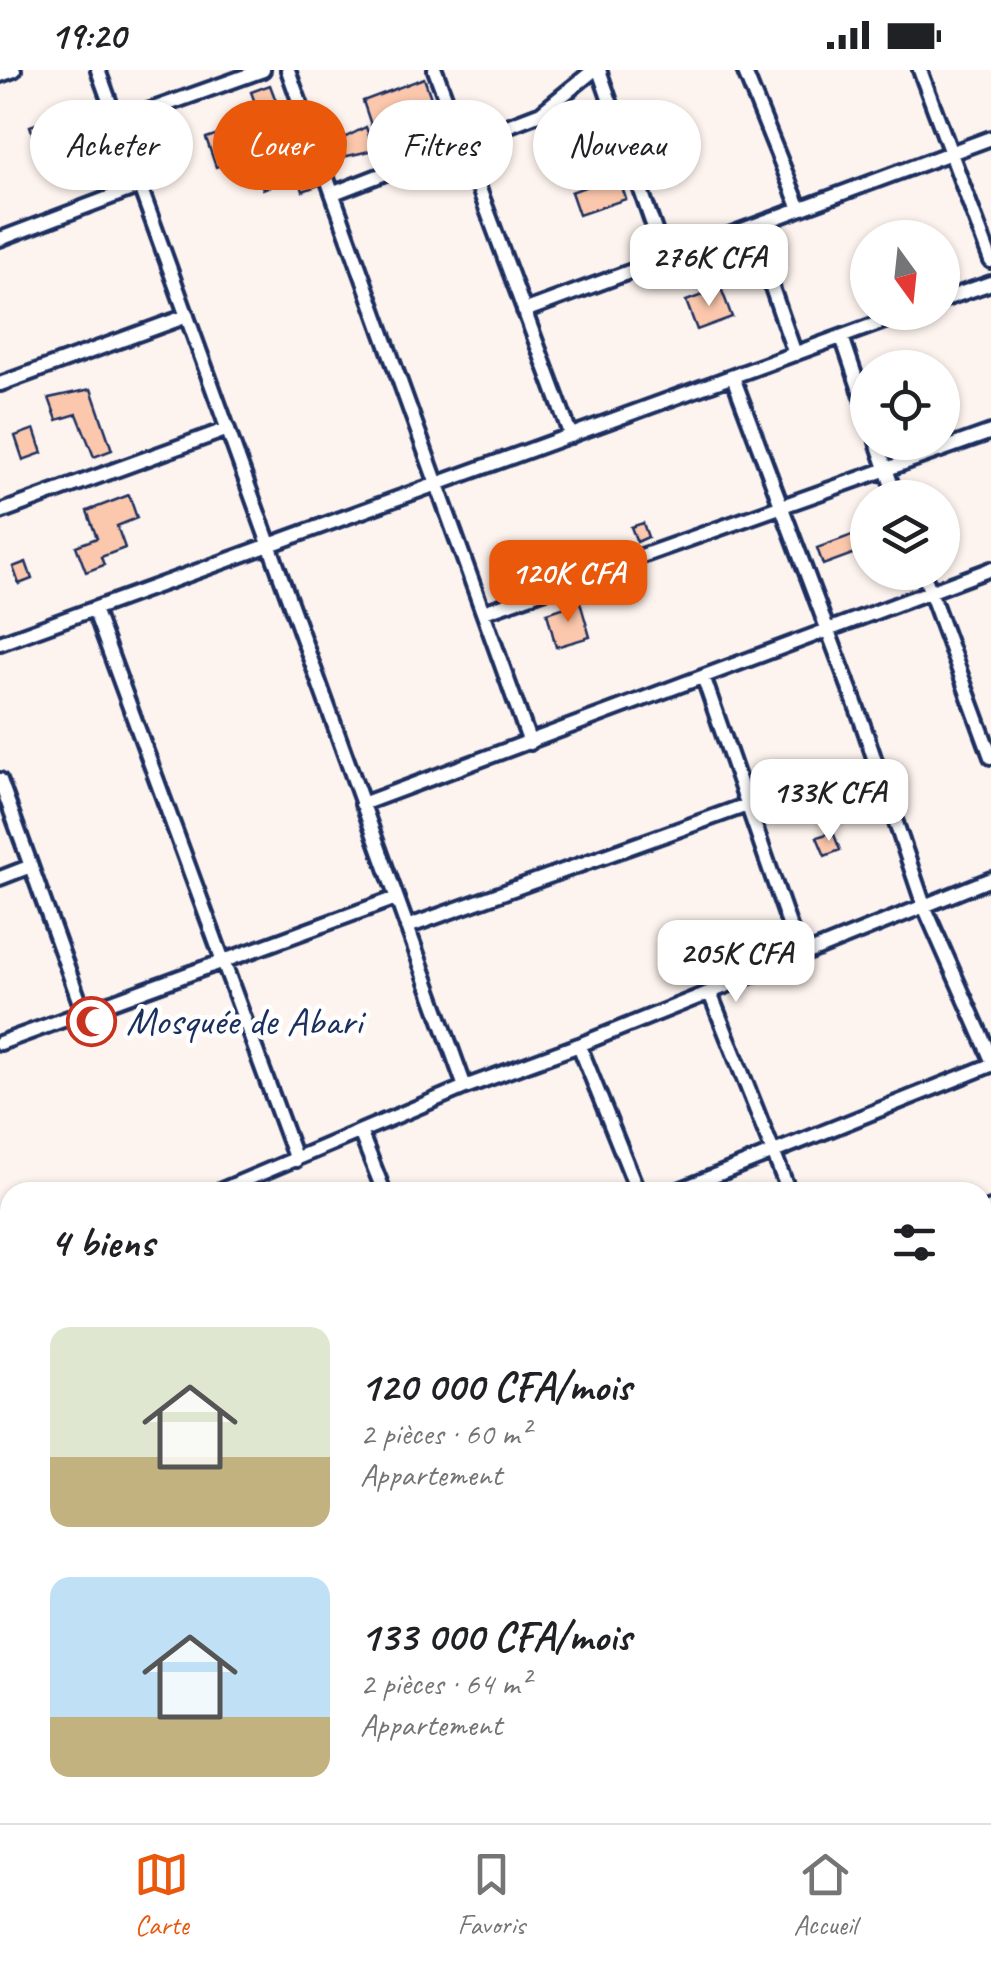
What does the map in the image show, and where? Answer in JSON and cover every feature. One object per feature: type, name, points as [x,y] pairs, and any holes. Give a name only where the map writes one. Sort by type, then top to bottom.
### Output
[{"type":"street","points":[[0,75],[14,70]]},
{"type":"street","points":[[98,70],[108,100]]},
{"type":"street","points":[[178,100],[262,70]]},
{"type":"street","points":[[288,70],[530,743]]},
{"type":"street","points":[[435,70],[446,100]]},
{"type":"street","points":[[513,125],[542,114],[596,70],[665,259]]},
{"type":"street","points":[[744,70],[800,209]]},
{"type":"street","points":[[920,70],[991,260]]},
{"type":"street","points":[[524,312],[991,138]]},
{"type":"street","points":[[334,193],[367,181]]},
{"type":"street","points":[[0,239],[129,190]]},
{"type":"street","points":[[141,190],[464,1087]]},
{"type":"street","points":[[479,190],[570,436]]},
{"type":"street","points":[[750,228],[794,354]]},
{"type":"street","points":[[960,294],[991,283]]},
{"type":"street","points":[[0,384],[187,316]]},
{"type":"street","points":[[0,643],[861,330]]},
{"type":"street","points":[[842,337],[850,361]]},
{"type":"street","points":[[700,1182],[991,1062],[924,906],[829,632],[734,377]]},
{"type":"street","points":[[0,512],[228,430]]},
{"type":"street","points":[[484,612],[991,432]]},
{"type":"street","points":[[883,460],[889,480]]},
{"type":"street","points":[[362,804],[704,680],[991,569]]},
{"type":"street","points":[[930,590],[991,757]]},
{"type":"street","points":[[94,609],[296,1160]]},
{"type":"street","points":[[704,680],[800,956]]},
{"type":"street","points":[[0,780],[84,1014]]},
{"type":"street","points":[[407,927],[747,805]]},
{"type":"street","points":[[0,878],[31,866]]},
{"type":"street","points":[[242,1182],[464,1087],[580,1046],[991,878]]},
{"type":"street","points":[[0,1043],[396,898]]},
{"type":"street","points":[[710,992],[785,1182]]},
{"type":"street","points":[[580,1046],[634,1182]]},
{"type":"street","points":[[361,1134],[380,1182]]},
{"type":"building","points":[[424,78],[432,100],[367,100],[367,113],[363,101]]},
{"type":"building","points":[[270,85],[276,100],[254,100],[251,92]]},
{"type":"building","points":[[366,127],[367,152],[347,156],[347,136]]},
{"type":"building","points":[[213,136],[213,158],[206,138]]},
{"type":"building","points":[[623,190],[626,199],[579,215],[571,192]]},
{"type":"building","points":[[721,288],[732,317],[697,330],[686,301]]},
{"type":"building","points":[[91,389],[112,450],[94,457],[77,414],[57,420],[49,398]]},
{"type":"building","points":[[34,429],[42,453],[23,460],[15,436]]},
{"type":"building","points":[[129,495],[137,518],[117,526],[125,548],[101,557],[104,565],[86,572],[76,546],[97,538],[87,511]]},
{"type":"building","points":[[643,523],[648,537],[637,542],[631,527]]},
{"type":"building","points":[[850,536],[850,555],[823,565],[817,548]]},
{"type":"building","points":[[26,562],[32,579],[19,584],[13,567]]},
{"type":"building","points":[[580,602],[590,637],[556,647],[547,613]]},
{"type":"building","points":[[833,832],[840,850],[825,856],[817,837]]},
{"type":"place","name":"Mosquée de Abari","points":[[91,1021]]}]
